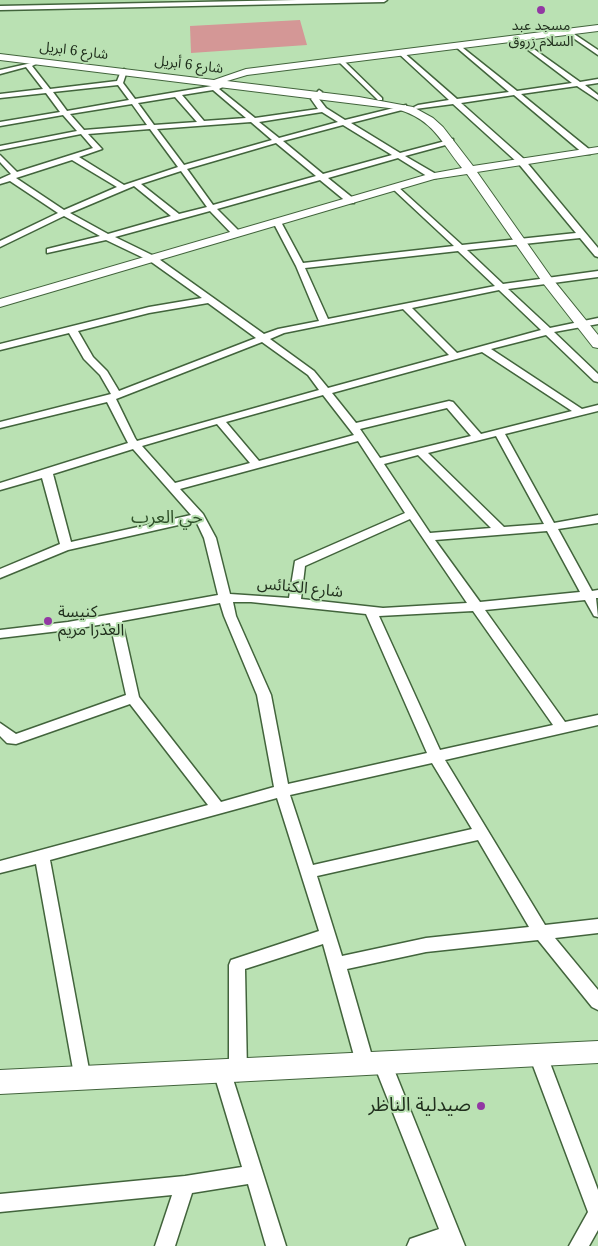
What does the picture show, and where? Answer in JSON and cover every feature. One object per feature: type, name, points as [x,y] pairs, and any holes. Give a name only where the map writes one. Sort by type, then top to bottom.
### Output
[{"type":"street","points":[[0,8],[384,0]]},
{"type":"street","points":[[195,78],[257,72],[598,28]]},
{"type":"street","points":[[568,32],[598,53]]},
{"type":"street","points":[[517,39],[598,98]]},
{"type":"street","points":[[458,46],[515,93],[592,151]]},
{"type":"street","points":[[401,54],[521,161],[580,235],[598,254]]},
{"type":"street","name":"شارع 6 ابريل","points":[[0,57],[145,74]]},
{"type":"street","points":[[0,72],[40,61]]},
{"type":"street","points":[[341,61],[380,100]]},
{"type":"street","points":[[0,182],[98,149],[65,113],[28,65]]},
{"type":"street","points":[[120,83],[124,71]]},
{"type":"street","points":[[0,124],[178,94],[257,72]]},
{"type":"street","points":[[254,84],[246,79],[257,72]]},
{"type":"street","points":[[220,83],[239,73]]},
{"type":"street","name":"شارع 6 أبريل","points":[[145,74],[195,78],[220,83],[254,84],[403,107],[418,111],[438,126]]},
{"type":"street","name":"شارع 6 أبريل","points":[[145,74],[380,100],[418,107],[431,116],[450,141],[547,280],[598,344]]},
{"type":"street","points":[[418,107],[598,81]]},
{"type":"street","points":[[0,96],[120,83]]},
{"type":"street","points":[[120,83],[212,207],[236,233]]},
{"type":"street","points":[[220,83],[255,120],[351,201]]},
{"type":"street","points":[[178,94],[202,123]]},
{"type":"street","points":[[318,94],[315,99],[324,110],[433,176]]},
{"type":"street","points":[[0,244],[64,213],[124,188],[182,168],[403,107]]},
{"type":"street","points":[[0,148],[82,132],[255,120],[324,110]]},
{"type":"street","points":[[50,251],[107,237],[176,216],[450,141]]},
{"type":"street","points":[[0,303],[433,176],[592,151]]},
{"type":"street","points":[[456,152],[490,166]]},
{"type":"street","points":[[0,157],[14,177],[64,213],[107,237],[153,259],[311,374],[354,427],[427,537],[562,728]]},
{"type":"street","points":[[73,158],[124,188]]},
{"type":"street","points":[[136,184],[176,216]]},
{"type":"street","points":[[397,188],[598,379]]},
{"type":"street","points":[[277,222],[300,266],[325,323]]},
{"type":"street","points":[[300,266],[580,235]]},
{"type":"street","points":[[0,425],[113,397],[261,337],[502,287],[598,274]]},
{"type":"street","points":[[0,347],[149,310],[209,300]]},
{"type":"street","points":[[405,306],[455,356]]},
{"type":"street","points":[[0,487],[47,474],[134,444],[324,391],[548,331],[598,321]]},
{"type":"street","points":[[72,329],[89,359],[104,373],[134,444],[199,517],[210,538],[224,598],[264,695],[282,791],[337,964],[374,1063],[452,1240],[417,1246]]},
{"type":"street","points":[[484,349],[580,412]]},
{"type":"street","points":[[354,427],[449,404],[478,437]]},
{"type":"street","points":[[378,462],[598,408]]},
{"type":"street","points":[[220,421],[256,464]]},
{"type":"street","points":[[499,432],[550,527],[593,595],[598,613]]},
{"type":"street","points":[[173,487],[360,437]]},
{"type":"street","points":[[420,451],[501,531]]},
{"type":"street","points":[[47,474],[66,546]]},
{"type":"street","points":[[294,603],[299,564],[412,514]]},
{"type":"street","points":[[0,574],[66,546],[74,546],[199,517]]},
{"type":"street","points":[[427,537],[550,527],[598,519]]},
{"type":"street","name":"شارع الكنائس","points":[[0,634],[115,618],[224,598],[252,598],[370,612],[476,607],[593,595]]},
{"type":"street","points":[[370,612],[436,757],[481,834],[541,932],[598,1002]]},
{"type":"street","points":[[115,618],[133,698],[219,809]]},
{"type":"street","points":[[0,728],[12,739],[16,739],[133,698]]},
{"type":"street","points":[[0,867],[282,791],[562,728],[597,722]]},
{"type":"street","points":[[308,872],[481,834]]},
{"type":"street","points":[[42,857],[82,1080]]},
{"type":"street","points":[[337,964],[426,945],[598,926]]},
{"type":"street","points":[[276,1246],[253,1174],[231,1073],[237,965],[328,936]]},
{"type":"street","points":[[0,1082],[231,1073],[374,1063],[598,1052]]},
{"type":"street","points":[[538,1055],[598,1211],[579,1246]]},
{"type":"street","points":[[0,1202],[185,1185],[253,1174]]},
{"type":"street","points":[[166,1246],[185,1185]]},
{"type":"shaded area","points":[[0,0],[192,0],[0,6]]},
{"type":"shaded area","points":[[300,20],[307,45],[191,53],[190,26]]},
{"type":"place","name":"مسجد عبد السلام زروق","points":[[541,10]]},
{"type":"place","name":"كنيسة العذرا مريم","points":[[48,621]]},
{"type":"place","name":"صيدلية الناظر","points":[[481,1106]]},
{"type":"district","name":"حي العرب","points":[[167,518]]}]
